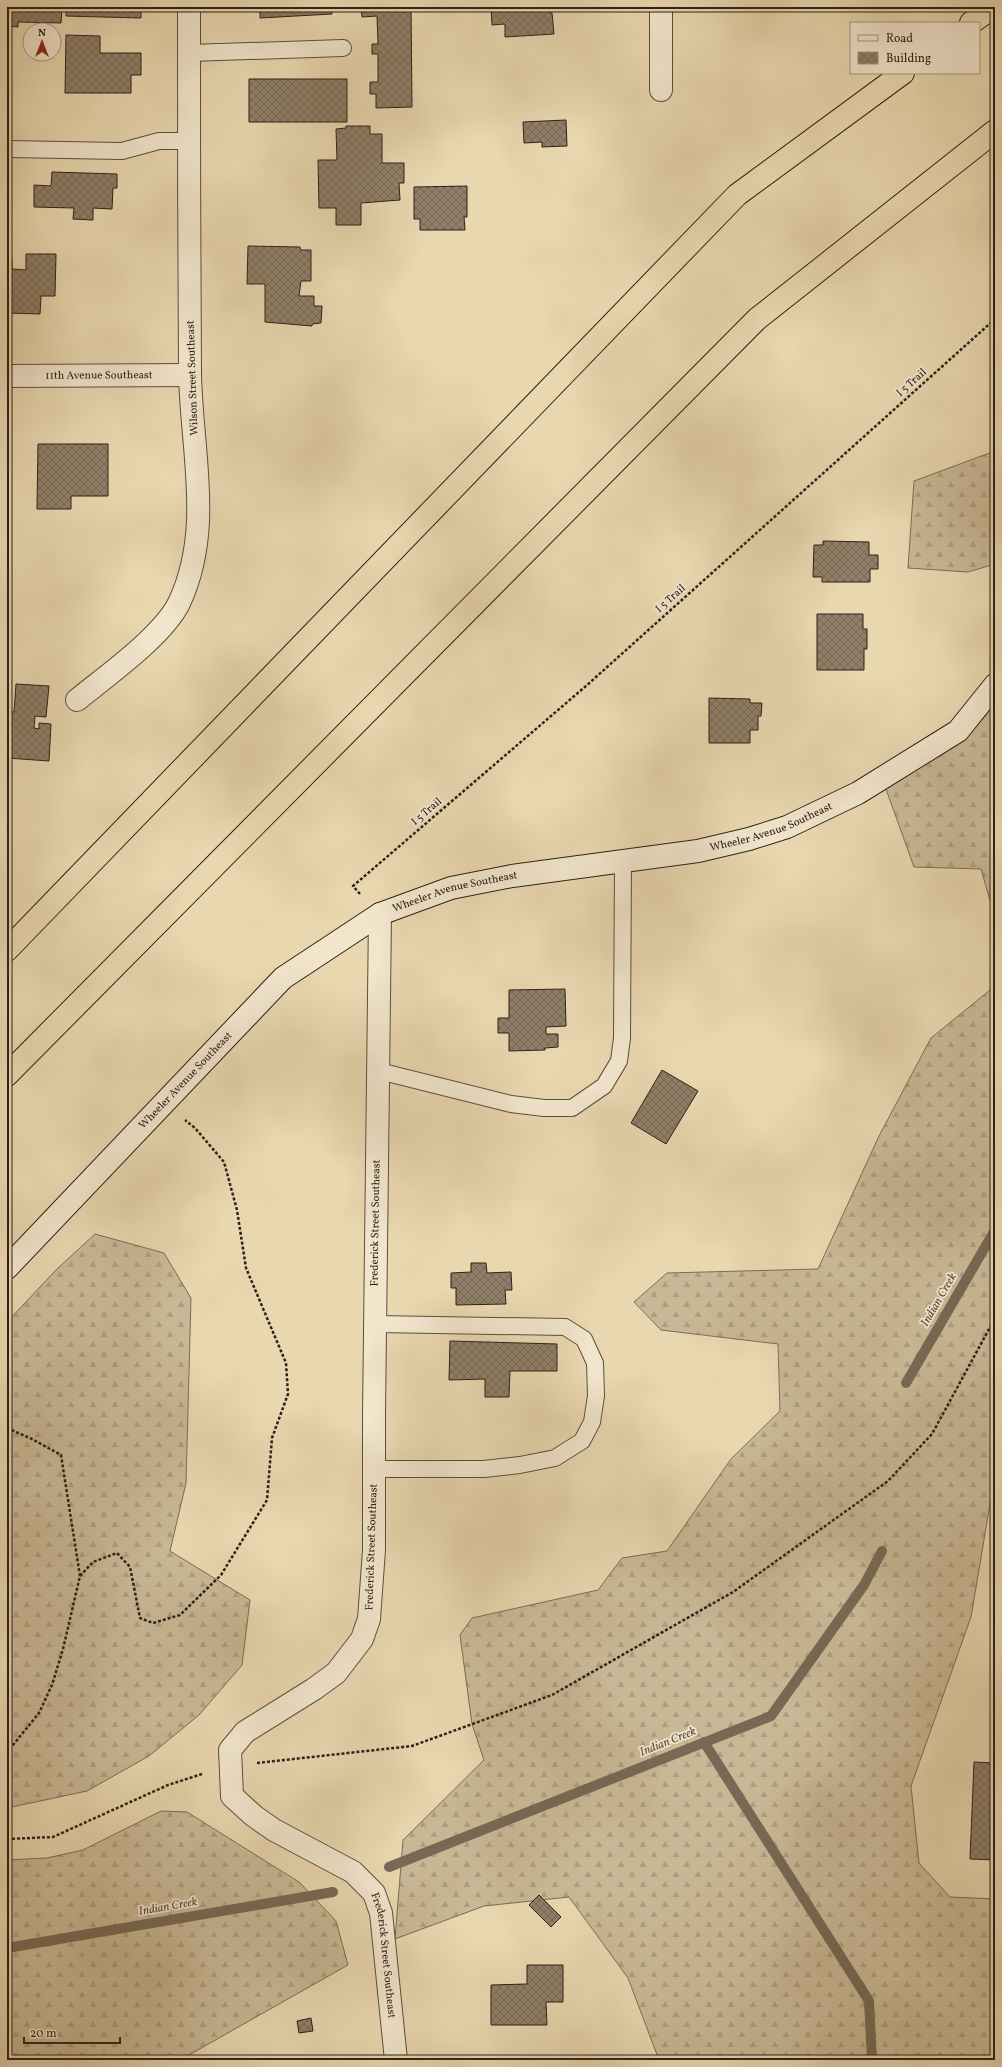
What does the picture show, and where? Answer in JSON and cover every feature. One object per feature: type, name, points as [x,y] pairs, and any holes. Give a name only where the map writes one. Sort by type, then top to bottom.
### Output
[{"type":"highway","points":[[972,22],[993,7]]},
{"type":"highway","points":[[7,950],[737,195],[902,74]]},
{"type":"highway","points":[[7,1076],[757,319],[995,131]]},
{"type":"street","name":"Wilson Street Southeast","points":[[77,700],[132,656],[153,635],[178,606],[187,584],[198,538],[200,504],[190,375],[189,7]]},
{"type":"street","points":[[661,7],[661,90]]},
{"type":"street","name":"11th Avenue Southeast","points":[[7,376],[190,375]]},
{"type":"street","name":"Wheeler Avenue Southeast","points":[[7,1268],[283,978],[380,914],[451,888],[512,876],[698,851],[749,839],[787,827],[858,793],[958,731],[995,685]]},
{"type":"street","name":"Frederick Street Southeast","points":[[380,914],[374,1469],[372,1589],[369,1619],[362,1639],[336,1673],[314,1689],[244,1732],[230,1750],[230,1756],[232,1796],[254,1816],[274,1830],[353,1872],[374,1893],[381,1913],[396,2060]]},
{"type":"lane","points":[[189,53],[343,48]]},
{"type":"lane","points":[[7,149],[122,151],[159,141],[189,141]]},
{"type":"lane","points":[[379,1071],[511,1104],[544,1108],[572,1108],[604,1086],[618,1061],[622,1038],[623,861]]},
{"type":"lane","points":[[374,1469],[484,1469],[554,1458],[582,1441],[592,1422],[596,1396],[594,1363],[584,1339],[565,1328],[375,1324]]},
{"type":"path","name":"I 5 Trail","points":[[353,886],[586,686],[995,320]]},
{"type":"path","points":[[80,1576],[93,1562],[117,1553],[130,1567],[140,1618],[153,1622],[180,1615],[221,1575],[267,1500],[272,1438],[288,1394],[286,1363],[246,1268],[237,1210],[224,1162],[196,1128],[164,1104]]},
{"type":"path","points":[[252,1764],[412,1746],[552,1695],[733,1592],[888,1481],[932,1434],[995,1318]]},
{"type":"path","points":[[7,1428],[32,1439],[61,1455],[80,1576],[63,1649],[48,1692],[39,1713],[13,1745],[7,1749]]},
{"type":"path","points":[[7,1839],[53,1837],[168,1785],[202,1774]]},
{"type":"green space","points":[[995,451],[995,564],[968,572],[908,568],[914,481]]},
{"type":"green space","points":[[995,685],[995,918],[981,869],[914,867],[882,778],[958,731]]},
{"type":"green space","points":[[995,986],[995,1493],[991,1498],[971,1617],[911,1786],[919,1863],[950,1897],[995,1899],[995,2060],[659,2060],[628,1978],[569,1897],[484,1906],[395,1939],[403,1840],[484,1760],[472,1724],[460,1635],[472,1618],[598,1590],[622,1558],[667,1551],[731,1459],[780,1411],[778,1344],[661,1330],[634,1302],[667,1273],[818,1269],[879,1136],[931,1038]]},
{"type":"green space","points":[[95,1234],[164,1253],[191,1298],[186,1483],[170,1551],[250,1600],[242,1665],[199,1715],[149,1756],[87,1791],[7,1808],[7,1322],[57,1269]]},
{"type":"green space","points":[[161,1811],[187,1812],[299,1882],[336,1921],[348,1965],[180,2060],[7,2060],[7,1860],[47,1858],[83,1850]]},
{"type":"building","points":[[7,7],[62,7],[61,22],[18,22],[18,27],[7,26]]},
{"type":"building","points":[[66,7],[141,7],[141,18],[66,16]]},
{"type":"building","points":[[260,7],[331,7],[332,14],[260,18]]},
{"type":"building","points":[[361,7],[411,7],[412,107],[376,108],[376,94],[370,94],[370,82],[378,82],[378,54],[372,54],[372,44],[378,44],[377,16],[362,17]]},
{"type":"building","points":[[491,7],[549,7],[550,13],[552,13],[554,34],[505,37],[505,24],[492,25]]},
{"type":"building","points":[[66,35],[100,36],[100,53],[141,53],[141,75],[131,75],[131,93],[65,93]]},
{"type":"building","points":[[249,79],[347,79],[347,122],[249,122]]},
{"type":"building","points":[[566,120],[567,146],[542,147],[542,142],[524,143],[523,122]]},
{"type":"building","points":[[346,126],[370,126],[370,134],[382,134],[382,163],[404,163],[404,183],[399,183],[400,200],[361,203],[361,225],[336,225],[336,208],[319,208],[318,160],[337,160],[336,129],[346,128]]},
{"type":"building","points":[[52,172],[117,174],[117,188],[113,188],[112,209],[93,208],[93,220],[73,219],[74,208],[34,207],[34,185],[51,186]]},
{"type":"building","points":[[467,186],[467,217],[464,217],[465,230],[420,230],[420,219],[414,219],[414,187]]},
{"type":"building","points":[[248,246],[300,247],[301,250],[311,250],[311,281],[301,281],[299,296],[314,296],[314,306],[322,306],[321,323],[312,324],[312,326],[265,322],[265,284],[247,284]]},
{"type":"building","points":[[26,254],[56,254],[55,296],[41,296],[40,314],[7,313],[7,259],[12,259],[12,269],[26,270]]},
{"type":"building","points":[[38,444],[108,444],[108,496],[71,496],[71,509],[37,509]]},
{"type":"building","points":[[823,541],[869,542],[869,555],[878,555],[878,569],[870,569],[870,582],[822,582],[822,577],[813,577],[814,545],[823,545]]},
{"type":"building","points":[[817,614],[863,614],[863,629],[867,629],[867,649],[864,649],[864,670],[817,670]]},
{"type":"building","points":[[16,684],[49,686],[46,717],[35,716],[34,728],[39,729],[39,723],[51,724],[49,761],[7,758],[7,712],[14,712]]},
{"type":"building","points":[[709,698],[750,699],[750,703],[762,703],[761,716],[758,716],[758,730],[750,730],[750,743],[709,743]]},
{"type":"building","points":[[565,989],[566,1026],[546,1027],[546,1034],[558,1034],[558,1047],[545,1048],[545,1050],[509,1051],[509,1033],[498,1033],[498,1018],[509,1018],[509,990]]},
{"type":"building","points":[[662,1070],[698,1091],[666,1144],[631,1123]]},
{"type":"building","points":[[471,1263],[486,1263],[487,1273],[511,1272],[512,1290],[505,1290],[506,1304],[456,1305],[456,1288],[451,1288],[451,1273],[471,1272]]},
{"type":"building","points":[[450,1341],[557,1344],[557,1371],[510,1371],[509,1397],[485,1397],[485,1379],[449,1380]]},
{"type":"building","points":[[974,1762],[995,1763],[995,1860],[970,1859]]},
{"type":"building","points":[[539,1895],[561,1917],[551,1927],[529,1905]]},
{"type":"building","points":[[527,1965],[563,1965],[563,2002],[546,2002],[547,2025],[491,2025],[491,1985],[527,1984]]},
{"type":"building","points":[[311,2018],[313,2031],[299,2033],[297,2021]]},
{"type":"waterway","name":"Indian Creek","points":[[906,1383],[995,1230]]},
{"type":"waterway","name":"Indian Creek","points":[[389,1867],[771,1716],[864,1585],[882,1551]]},
{"type":"waterway","points":[[704,1742],[869,2001],[872,2060]]},
{"type":"waterway","name":"Indian Creek","points":[[7,1948],[333,1892]]}]
